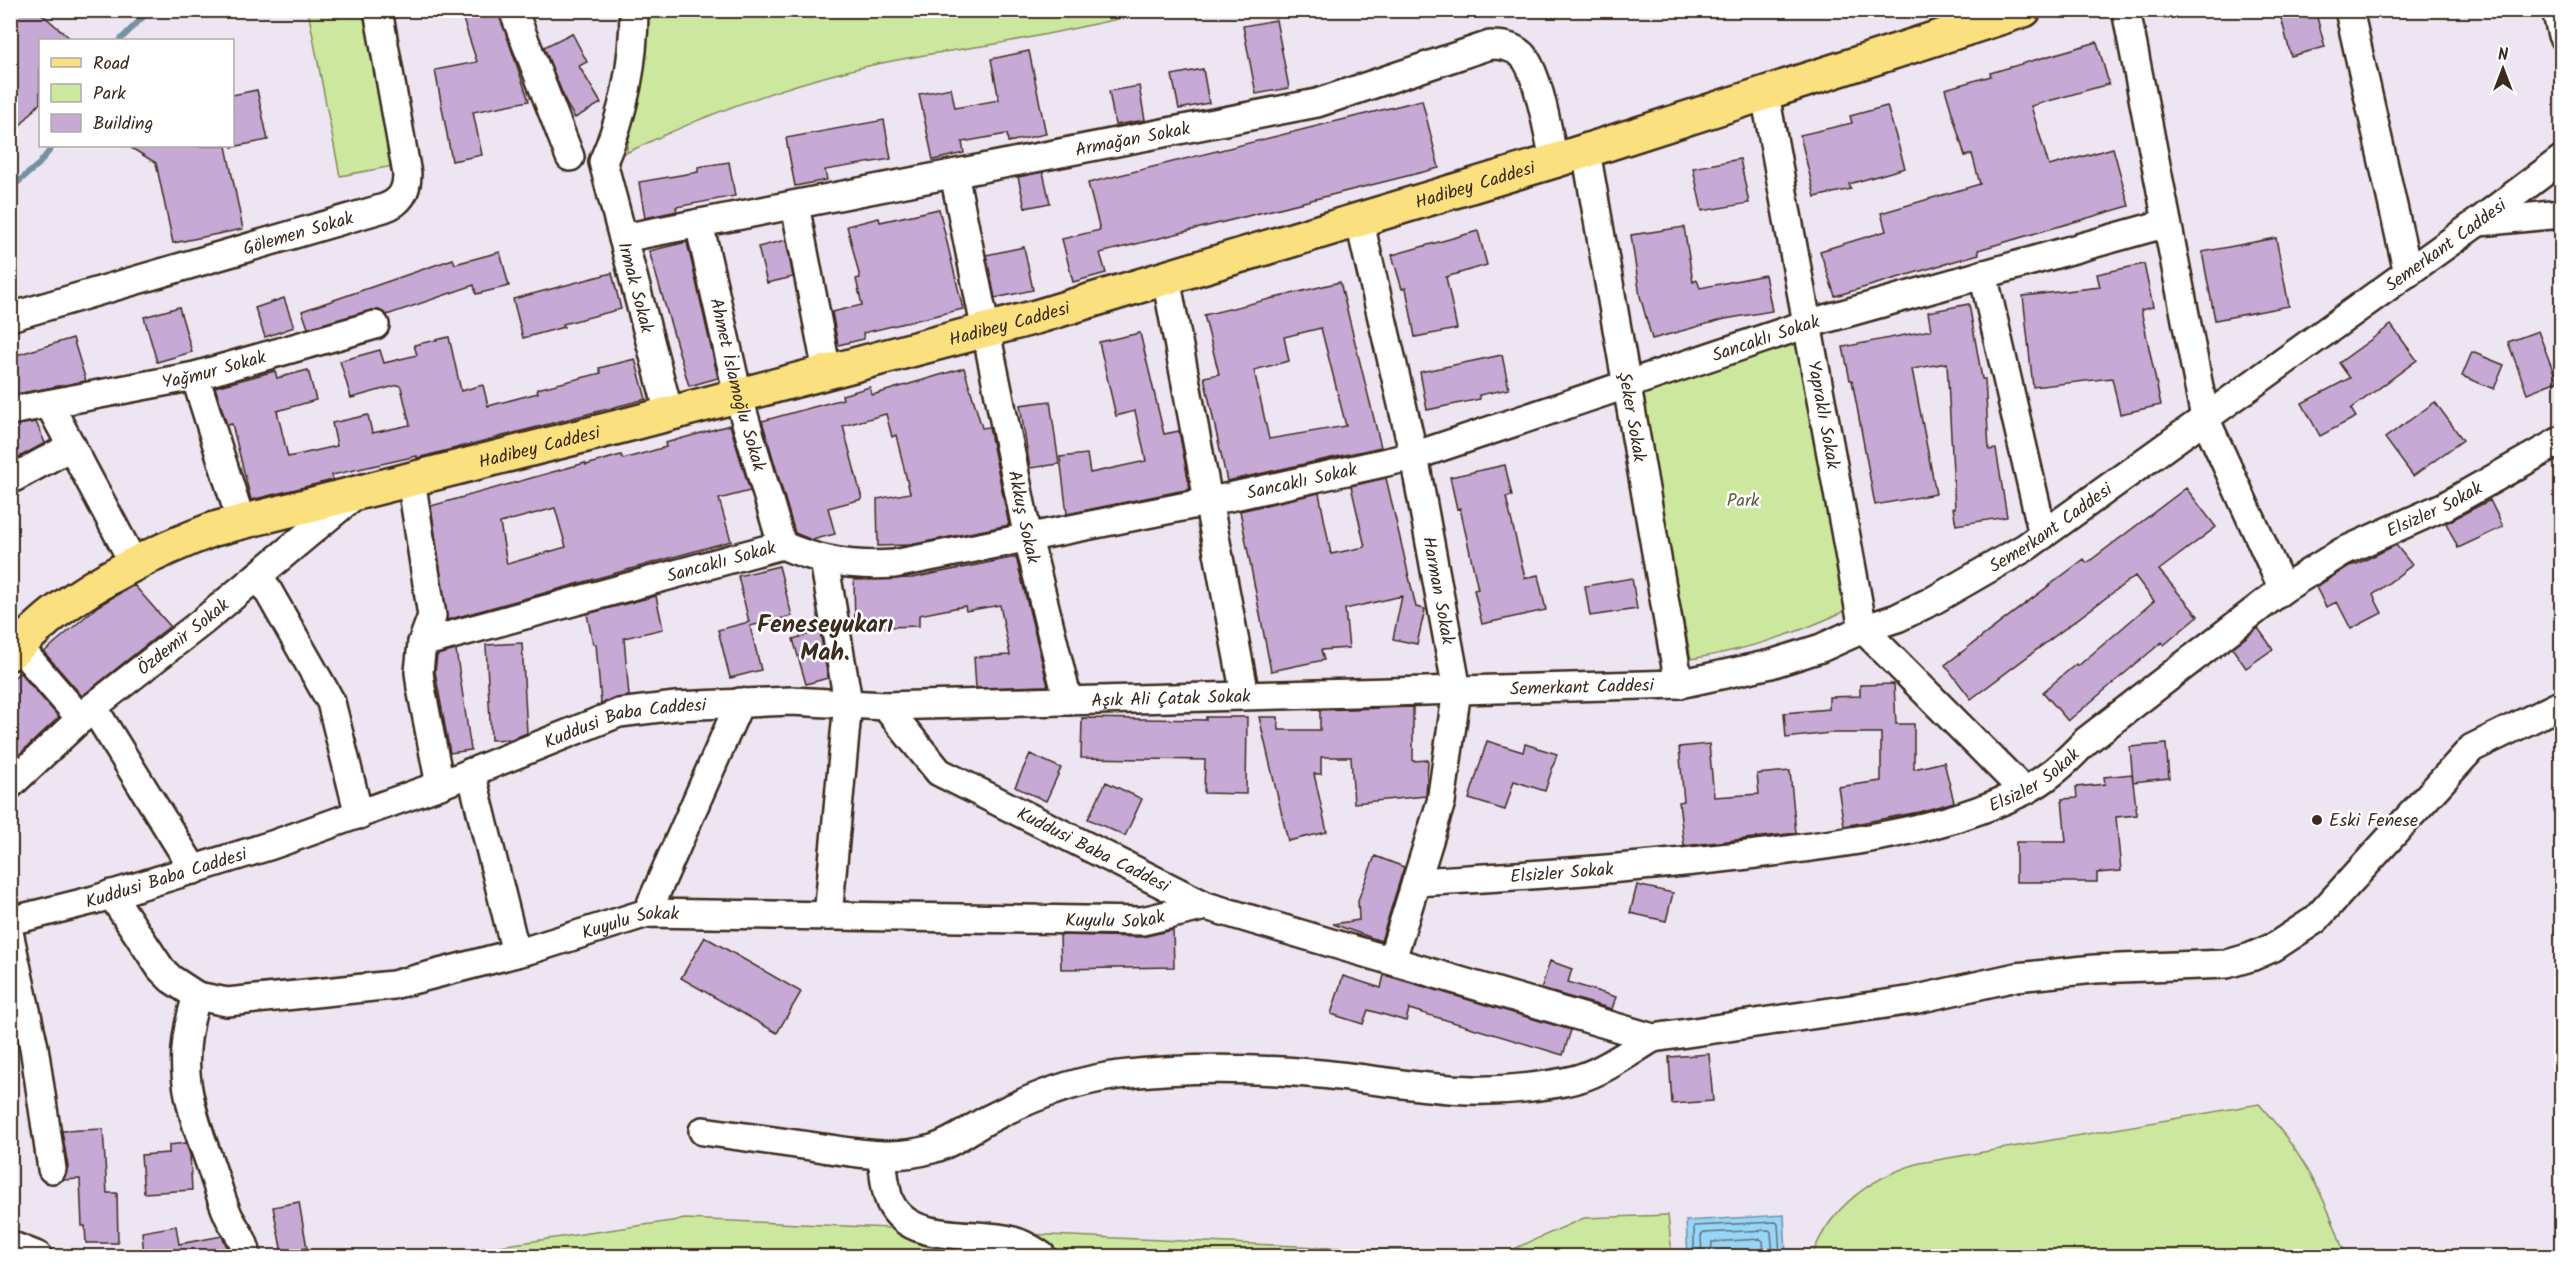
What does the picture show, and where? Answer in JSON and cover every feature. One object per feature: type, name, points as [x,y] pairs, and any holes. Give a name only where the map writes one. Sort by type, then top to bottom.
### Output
[{"type":"main road","name":"Hadibey Caddesi","points":[[13,645],[86,591],[134,564],[181,542],[241,521],[669,414],[985,330],[1554,161],[2024,10]]},
{"type":"street","name":"Gölemen Sokak","points":[[10,317],[384,208],[396,202],[405,191],[407,174],[378,10]]},
{"type":"street","points":[[513,10],[570,157]]},
{"type":"street","name":"Irmak Sokak","points":[[634,10],[633,53],[627,96],[617,129],[603,162],[669,414]]},
{"type":"street","points":[[2126,10],[2205,418],[2283,589]]},
{"type":"street","points":[[2349,10],[2408,273]]},
{"type":"street","points":[[2556,10],[2562,35]]},
{"type":"street","name":"Armağan Sokak","points":[[623,238],[1317,103],[1490,45],[1512,48],[1520,53],[1532,68],[1554,161]]},
{"type":"street","name":"Yapraklı Sokak","points":[[1765,94],[1863,629]]},
{"type":"street","name":"Şeker Sokak","points":[[1586,151],[1678,684]]},
{"type":"street","name":"Semerkant Caddesi","points":[[1457,690],[1678,684],[1771,664],[1821,648],[1863,629],[1897,618],[1934,600],[2043,535],[2408,273],[2562,159]]},
{"type":"street","name":"Akkuş Sokak","points":[[954,174],[1028,538],[1068,701]]},
{"type":"street","points":[[795,205],[826,372]]},
{"type":"street","points":[[2478,222],[2562,213]]},
{"type":"street","name":"Harman Sokak","points":[[1359,219],[1414,456],[1457,690],[1441,802],[1392,959]]},
{"type":"street","name":"Sancaklı Sokak","points":[[422,643],[782,545],[824,560],[854,565],[894,564],[1207,502],[1414,456],[1807,324],[2167,223]]},
{"type":"street","name":"Ahmet İslamoğlu Sokak","points":[[699,224],[738,395],[782,545]]},
{"type":"street","points":[[1983,274],[2043,535]]},
{"type":"street","points":[[1166,278],[1245,695]]},
{"type":"street","name":"Yağmur Sokak","points":[[10,411],[195,376],[375,325]]},
{"type":"street","points":[[195,376],[241,521]]},
{"type":"street","points":[[49,404],[134,564]]},
{"type":"street","name":"Elsizler Sokak","points":[[1416,882],[1605,870],[1797,849],[1894,832],[1951,818],[2024,791],[2057,769],[2086,741],[2283,589],[2342,552],[2445,506],[2562,440]]},
{"type":"street","points":[[10,480],[72,446]]},
{"type":"street","points":[[411,478],[432,616],[422,643],[421,688],[441,784]]},
{"type":"street","name":"Özdemir Sokak","points":[[10,784],[87,713],[359,492]]},
{"type":"street","points":[[824,560],[849,702],[828,916]]},
{"type":"street","points":[[259,575],[331,702],[359,815]]},
{"type":"street","points":[[1863,629],[2024,791]]},
{"type":"street","points":[[13,645],[87,713],[194,870]]},
{"type":"street","name":"Aşık Ali Çatak Sokak","points":[[885,706],[1457,690]]},
{"type":"street","points":[[647,913],[740,702]]},
{"type":"street","name":"Kuddusi Baba Caddesi","points":[[10,921],[194,870],[359,815],[619,713],[740,702],[849,702],[885,706],[939,772],[1206,906],[1392,959],[1653,1038]]},
{"type":"street","points":[[703,1131],[882,1156],[903,1155],[935,1148],[1034,1098],[1071,1086],[1119,1075],[1188,1071],[1267,1071],[1372,1080],[1424,1089],[1456,1091],[1519,1089],[1581,1078],[1653,1038],[1913,1000],[2016,977],[2095,969],[2227,964],[2251,957],[2289,939],[2315,920],[2472,748],[2562,705]]},
{"type":"street","points":[[471,772],[516,953]]},
{"type":"street","name":"Kuyulu Sokak","points":[[111,894],[161,969],[171,979],[197,996],[212,1000],[243,1002],[393,984],[516,953],[647,913],[1142,921],[1206,906]]},
{"type":"street","points":[[10,937],[34,1047],[52,1169]]},
{"type":"street","points":[[197,996],[186,1036],[186,1088],[194,1119],[229,1218],[240,1232],[247,1257]]},
{"type":"street","points":[[882,1156],[890,1201],[900,1217],[909,1223],[928,1230],[1009,1240],[1031,1249],[1042,1257]]},
{"type":"street","points":[[10,1245],[39,1257]]},
{"type":"green space","points":[[308,11],[363,11],[393,166],[340,176]]},
{"type":"green space","points":[[644,11],[1155,11],[1055,33],[919,56],[843,72],[732,107],[626,153],[639,89]]},
{"type":"green space","name":"Park","points":[[1796,342],[1847,610],[1809,627],[1771,640],[1691,659],[1640,391]]},
{"type":"green space","points":[[2259,1104],[2274,1121],[2311,1175],[2330,1214],[2345,1256],[1812,1256],[1830,1223],[1854,1196],[1902,1169],[1920,1163]]},
{"type":"green space","points":[[1668,1215],[1672,1256],[463,1256],[472,1250],[685,1219],[1500,1255],[1584,1218]]},
{"type":"water","points":[[1784,1215],[1786,1256],[1688,1256],[1686,1221]]},
{"type":"building","points":[[10,10],[37,10],[71,39],[39,39],[39,104],[10,137]]},
{"type":"building","points":[[460,10],[498,10],[529,101],[473,112],[482,155],[452,161],[435,70],[477,62]]},
{"type":"building","points":[[2279,10],[2315,10],[2325,47],[2291,56]]},
{"type":"building","points":[[1276,20],[1289,88],[1256,94],[1243,26]]},
{"type":"building","points":[[572,33],[587,62],[579,66],[601,103],[575,118],[567,105],[544,47]]},
{"type":"building","points":[[2097,42],[2109,84],[2031,106],[2049,166],[2113,148],[2129,206],[1978,250],[1979,254],[1835,296],[1820,251],[1886,231],[1881,213],[1980,184],[1972,154],[1965,156],[1945,89],[1991,76],[1990,73]]},
{"type":"building","points":[[1029,51],[1046,134],[1008,142],[1007,134],[962,142],[964,153],[933,160],[919,94],[951,88],[955,108],[999,100],[991,59]]},
{"type":"building","points":[[1203,69],[1209,103],[1179,109],[1172,75]]},
{"type":"building","points":[[1139,86],[1145,120],[1115,125],[1109,91]]},
{"type":"building","points":[[257,90],[268,140],[234,147],[234,95]]},
{"type":"building","points":[[1422,100],[1439,168],[1100,253],[1106,273],[1073,282],[1062,239],[1100,230],[1088,183]]},
{"type":"building","points":[[1887,106],[1905,168],[1849,184],[1851,189],[1815,197],[1800,135],[1852,123],[1850,116]]},
{"type":"building","points":[[884,120],[891,159],[825,170],[827,180],[795,186],[786,138]]},
{"type":"building","points":[[130,147],[226,147],[243,229],[173,243],[156,163]]},
{"type":"building","points":[[1740,159],[1749,203],[1702,211],[1693,168]]},
{"type":"building","points":[[729,162],[735,196],[676,207],[677,211],[645,218],[639,182],[698,172],[698,167]]},
{"type":"building","points":[[1043,172],[1050,203],[1025,208],[1018,177]]},
{"type":"building","points":[[939,209],[963,309],[863,333],[864,339],[838,345],[832,312],[862,305],[856,279],[860,278],[847,226],[879,218],[880,222]]},
{"type":"building","points":[[1684,227],[1693,282],[1697,280],[1700,288],[1765,275],[1772,311],[1725,319],[1652,339],[1640,296],[1631,235]]},
{"type":"building","points":[[1478,231],[1487,265],[1446,277],[1457,329],[1415,337],[1406,288],[1402,289],[1392,255]]},
{"type":"building","points":[[2276,238],[2289,306],[2215,320],[2202,252]]},
{"type":"building","points":[[786,240],[793,277],[767,283],[758,247]]},
{"type":"building","points":[[687,242],[718,378],[689,386],[649,251]]},
{"type":"building","points":[[1024,247],[1033,290],[995,298],[986,255]]},
{"type":"building","points":[[500,252],[509,286],[476,294],[474,285],[387,315],[379,310],[371,310],[308,328],[302,311],[453,259],[455,264]]},
{"type":"building","points":[[2144,264],[2153,307],[2141,310],[2161,405],[2120,414],[2112,378],[2033,387],[2023,296],[2100,287],[2097,274]]},
{"type":"building","points":[[612,273],[621,309],[563,324],[564,327],[523,338],[513,299]]},
{"type":"building","points":[[1340,282],[1381,447],[1227,481],[1204,377],[1219,374],[1204,315]],"holes":[[[1321,328],[1346,426],[1269,439],[1254,370],[1289,361],[1284,337]]]},
{"type":"building","points":[[284,298],[294,327],[265,337],[255,308]]},
{"type":"building","points":[[1969,304],[1982,379],[1985,379],[1989,450],[1996,449],[2007,517],[1956,525],[1953,508],[1955,508],[1947,363],[1912,369],[1936,494],[1875,505],[1852,380],[1850,380],[1843,347],[1931,330],[1928,312]]},
{"type":"building","points":[[179,307],[192,352],[157,362],[144,317]]},
{"type":"building","points":[[2391,325],[2417,360],[2351,409],[2356,417],[2320,436],[2302,403],[2350,378],[2339,363]]},
{"type":"building","points":[[2538,331],[2557,381],[2527,393],[2508,342]]},
{"type":"building","points":[[1140,333],[1164,434],[1179,431],[1190,489],[1067,514],[1060,457],[1087,454],[1090,473],[1146,461],[1135,411],[1116,416],[1099,342]]},
{"type":"building","points":[[449,337],[461,391],[483,385],[488,406],[538,393],[537,389],[601,373],[599,368],[635,359],[646,399],[417,458],[417,456],[332,475],[333,480],[251,500],[232,424],[227,425],[215,387],[275,371],[277,378],[308,370],[316,400],[277,411],[288,457],[337,446],[332,423],[368,415],[372,433],[410,425],[401,387],[398,385],[351,398],[340,361],[380,350],[384,363],[417,355],[414,345]]},
{"type":"building","points":[[73,338],[86,381],[16,394],[10,378],[10,357]]},
{"type":"building","points":[[2472,352],[2504,365],[2494,389],[2462,376]]},
{"type":"building","points":[[1502,355],[1509,389],[1479,395],[1480,399],[1427,410],[1420,372]]},
{"type":"building","points":[[964,368],[982,428],[989,427],[1009,525],[910,545],[878,546],[877,499],[910,493],[896,435],[892,437],[886,414],[843,426],[862,499],[828,508],[835,534],[812,540],[795,533],[762,421],[843,399],[842,395],[870,387],[872,395]]},
{"type":"building","points":[[1050,401],[1059,464],[1030,468],[1020,405]]},
{"type":"building","points":[[2435,402],[2463,440],[2413,476],[2385,438]]},
{"type":"building","points":[[36,422],[45,443],[10,462],[10,426]]},
{"type":"building","points":[[730,425],[750,491],[719,499],[731,541],[447,620],[431,506],[585,463],[586,465],[621,455],[623,459],[666,447],[665,443]],"holes":[[[555,508],[566,547],[507,564],[500,523]]]},
{"type":"building","points":[[1505,465],[1512,496],[1506,497],[1525,578],[1538,575],[1546,610],[1482,624],[1474,590],[1478,589],[1460,508],[1457,509],[1450,477]]},
{"type":"building","points":[[1386,478],[1416,607],[1425,609],[1417,644],[1393,639],[1402,596],[1345,609],[1349,648],[1321,650],[1324,660],[1271,671],[1240,511],[1319,493],[1331,554],[1365,547],[1351,486]]},
{"type":"building","points":[[2186,488],[2216,527],[2159,570],[2198,616],[2164,645],[2162,642],[2068,721],[2043,692],[2076,664],[2078,666],[2154,601],[2135,576],[1971,699],[1945,665],[2084,559],[2087,563]]},
{"type":"building","points":[[2490,500],[2503,527],[2458,548],[2446,523]]},
{"type":"building","points":[[2396,545],[2412,565],[2373,595],[2382,613],[2351,629],[2337,602],[2326,607],[2316,587],[2349,566]]},
{"type":"building","points":[[1016,557],[1048,686],[976,688],[974,657],[1010,655],[1000,605],[966,611],[965,606],[919,615],[919,626],[855,628],[854,580],[912,578]]},
{"type":"building","points":[[779,566],[792,616],[750,626],[761,670],[730,678],[718,630],[749,622],[738,576]]},
{"type":"building","points":[[1632,578],[1637,609],[1590,616],[1585,586]]},
{"type":"building","points":[[134,585],[170,626],[82,696],[44,652],[98,606]]},
{"type":"building","points":[[656,596],[663,629],[624,638],[629,696],[601,703],[596,644],[593,644],[587,614]]},
{"type":"building","points":[[2258,628],[2273,649],[2246,668],[2232,648]]},
{"type":"building","points":[[820,631],[828,678],[806,684],[793,639]]},
{"type":"building","points":[[522,643],[527,733],[512,739],[491,740],[486,645]]},
{"type":"building","points":[[456,650],[471,750],[450,753],[435,672],[437,655]]},
{"type":"building","points":[[20,673],[59,717],[10,763],[10,680]]},
{"type":"building","points":[[1894,684],[1896,724],[1914,724],[1914,769],[1944,762],[1954,802],[1919,812],[1844,826],[1838,787],[1881,781],[1881,733],[1830,733],[1786,738],[1784,713],[1829,709],[1829,697],[1860,696],[1860,685]]},
{"type":"building","points":[[1413,707],[1413,761],[1428,760],[1426,796],[1354,803],[1351,757],[1321,757],[1321,774],[1314,774],[1327,832],[1288,841],[1259,717],[1278,717],[1279,730],[1320,730],[1320,710]]},
{"type":"building","points":[[1206,717],[1247,717],[1246,794],[1204,793],[1205,760],[1081,758],[1082,718],[1206,720]]},
{"type":"building","points":[[1487,741],[1523,752],[1525,744],[1557,754],[1545,791],[1514,781],[1505,810],[1469,799]]},
{"type":"building","points":[[1709,744],[1714,797],[1759,794],[1757,774],[1790,771],[1796,833],[1684,846],[1679,802],[1684,801],[1679,747]]},
{"type":"building","points":[[2166,744],[2169,778],[2133,782],[2130,747]]},
{"type":"building","points":[[1030,754],[1061,768],[1046,801],[1015,787]]},
{"type":"building","points":[[2132,774],[2137,815],[2116,817],[2121,871],[2097,873],[2097,882],[2016,882],[2016,842],[2066,842],[2062,799],[2077,798],[2076,787],[2105,784],[2104,777]]},
{"type":"building","points":[[1106,782],[1142,799],[1125,836],[1088,819]]},
{"type":"building","points":[[1375,856],[1404,867],[1381,941],[1333,924],[1359,920],[1358,900]]},
{"type":"building","points":[[1637,885],[1673,893],[1666,921],[1630,913]]},
{"type":"building","points":[[1173,930],[1174,967],[1061,969],[1060,935],[1142,937]]},
{"type":"building","points":[[705,937],[801,992],[777,1033],[681,978]]},
{"type":"building","points":[[1550,961],[1572,969],[1568,982],[1616,997],[1612,1009],[1541,989]]},
{"type":"building","points":[[1384,975],[1571,1030],[1563,1055],[1409,1009],[1406,1021],[1368,1010],[1363,1024],[1331,1014],[1343,976],[1381,988]]},
{"type":"building","points":[[1709,1054],[1713,1101],[1672,1104],[1669,1057]]},
{"type":"building","points":[[103,1129],[107,1193],[117,1193],[118,1243],[86,1243],[85,1226],[82,1226],[80,1179],[63,1180],[68,1167],[62,1131]]},
{"type":"building","points":[[186,1143],[190,1155],[192,1190],[144,1193],[141,1155],[169,1153],[169,1145]]},
{"type":"building","points":[[299,1202],[307,1248],[282,1253],[273,1207]]},
{"type":"building","points":[[176,1226],[179,1244],[222,1236],[231,1257],[144,1257],[142,1232]]},
{"type":"waterway","points":[[121,39],[150,10]]},
{"type":"waterway","points":[[10,189],[39,164],[52,147]]},
{"type":"place","name":"Eski Fenese","points":[[2317,820]]},
{"type":"district","name":"Feneseyukarı Mah.","points":[[825,638]]}]
